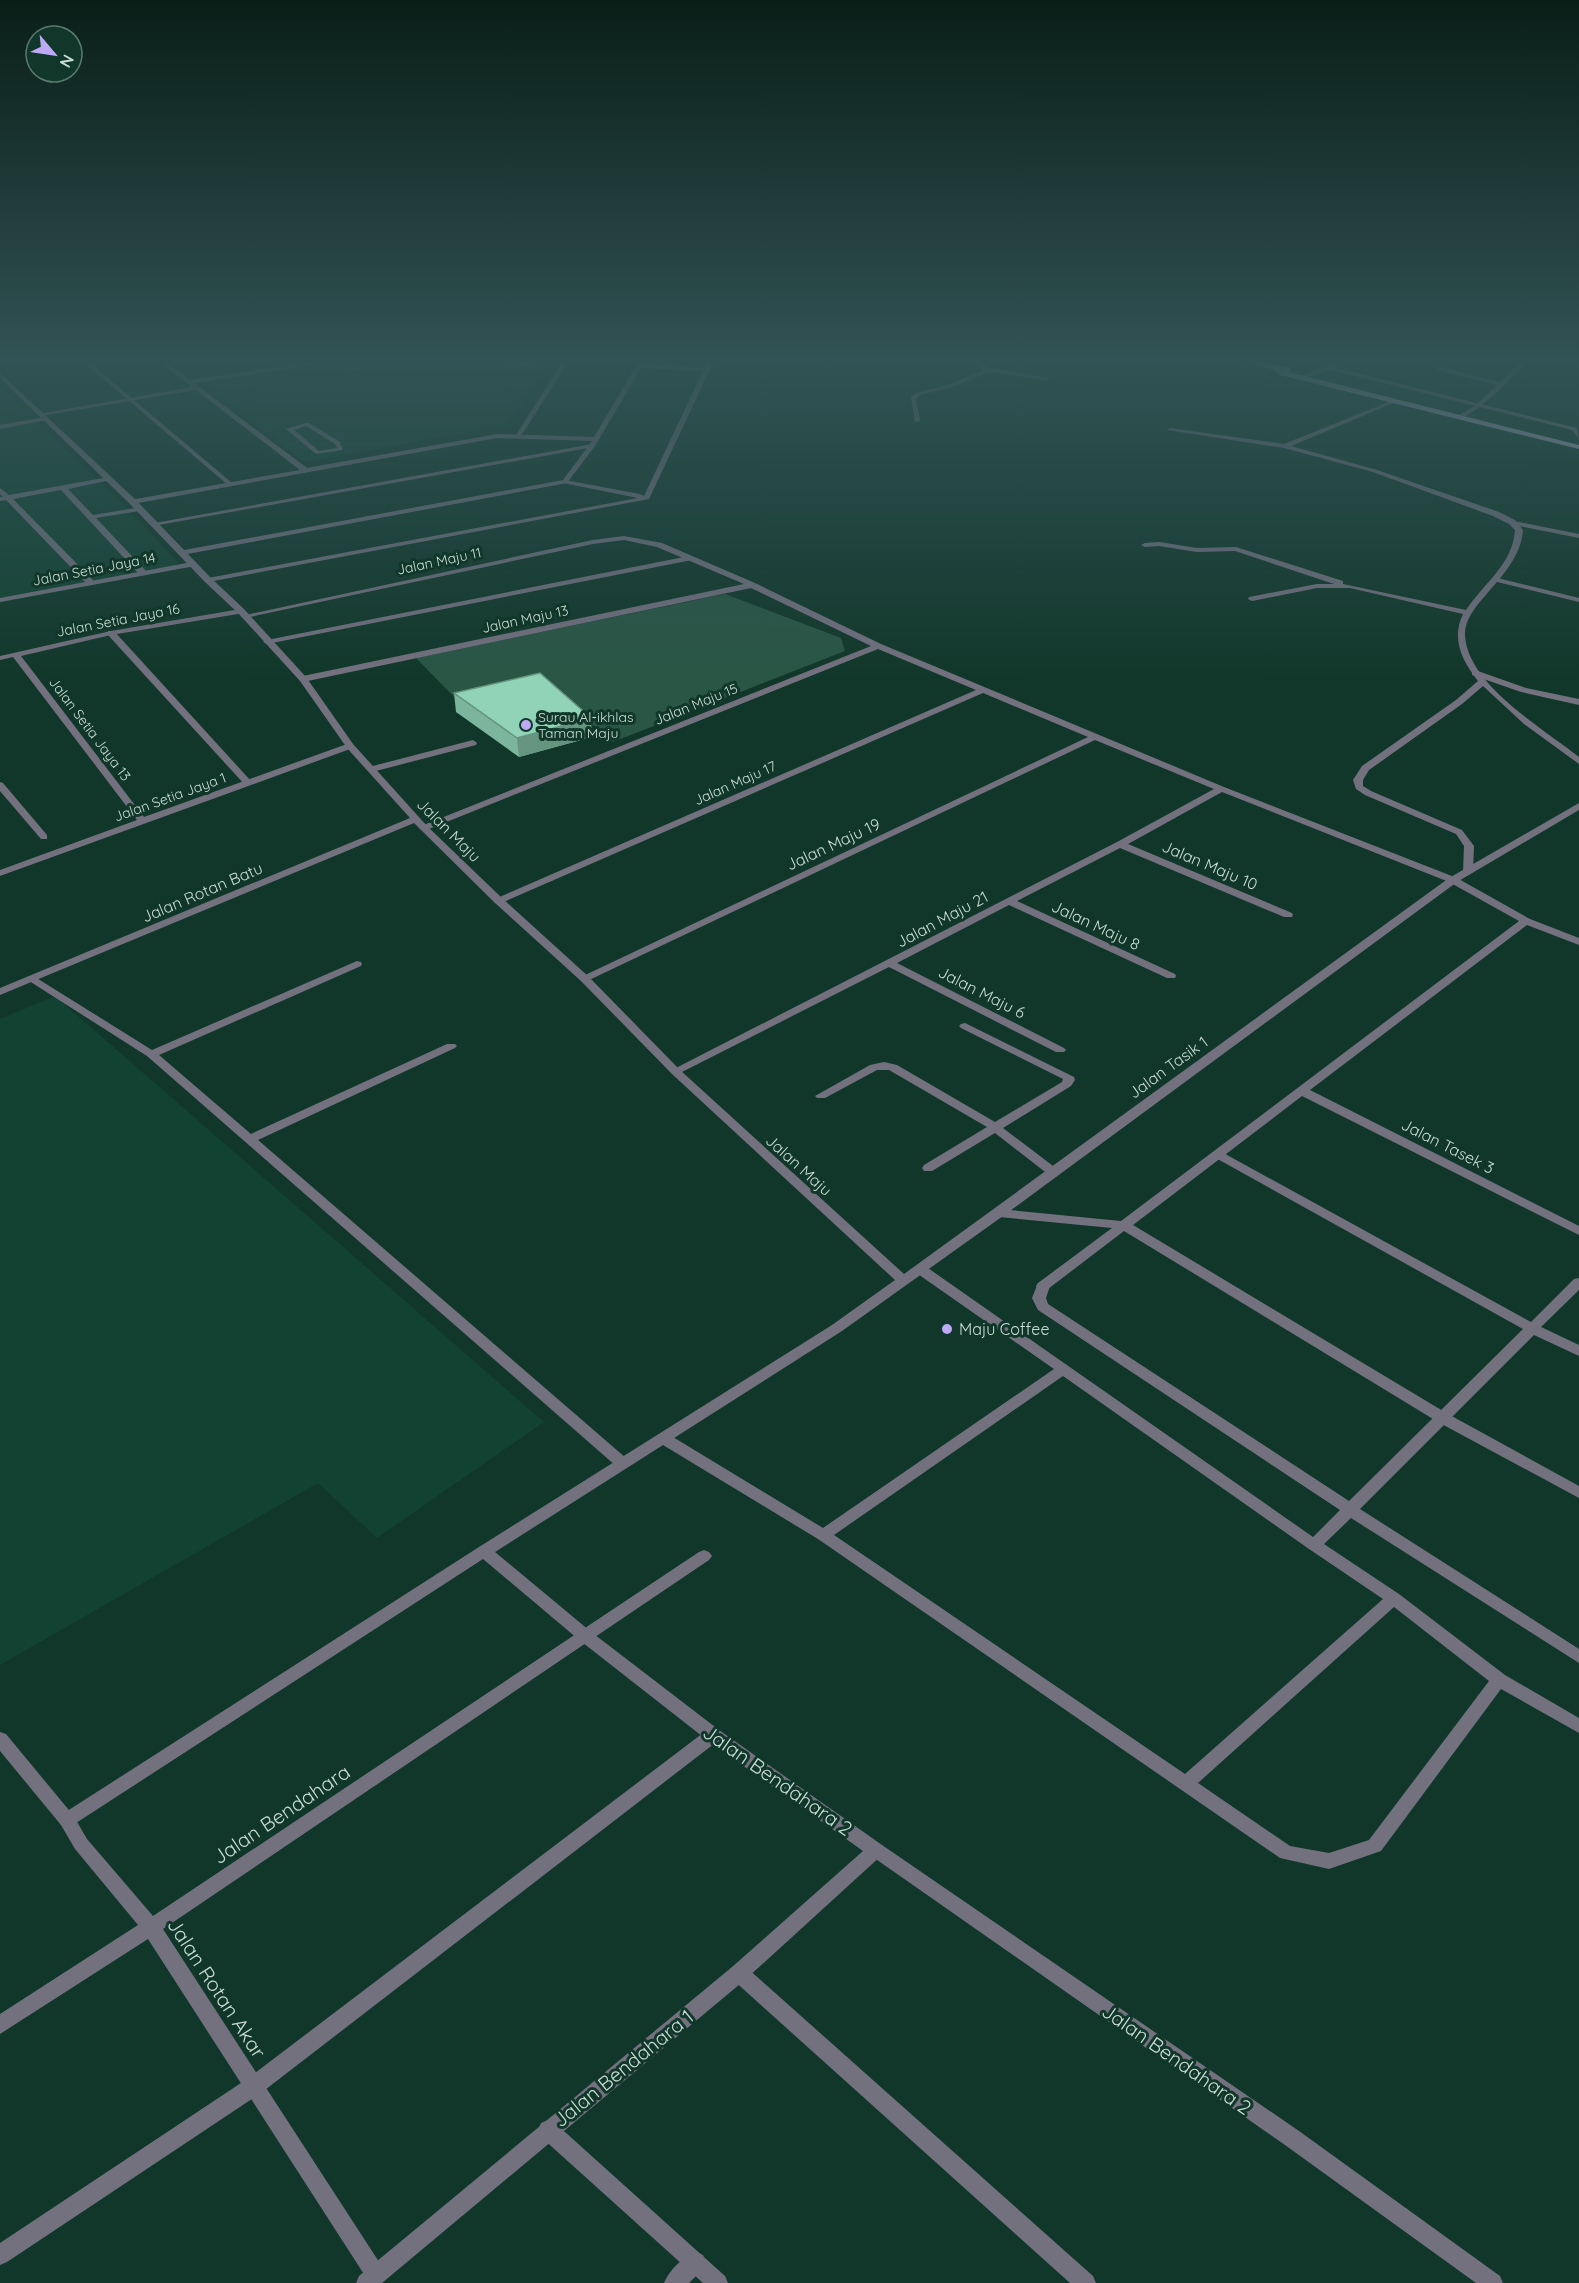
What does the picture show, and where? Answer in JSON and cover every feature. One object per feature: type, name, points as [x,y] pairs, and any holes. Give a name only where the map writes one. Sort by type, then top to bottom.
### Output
[{"type":"street","name":"Jalan Maju","points":[[97,468],[207,580],[243,613],[303,679],[350,746],[424,828],[499,901],[585,979],[676,1072],[903,1280]]},
{"type":"street","points":[[210,468],[230,484]]},
{"type":"street","points":[[301,468],[305,471]]},
{"type":"street","points":[[91,517],[230,484],[322,468]]},
{"type":"street","points":[[153,524],[456,468]]},
{"type":"street","points":[[565,482],[575,468]]},
{"type":"street","points":[[647,498],[661,468]]},
{"type":"street","points":[[1361,468],[1405,480],[1512,522],[1579,536]]},
{"type":"street","points":[[4,498],[109,479]]},
{"type":"street","points":[[182,553],[565,482],[647,498]]},
{"type":"street","points":[[62,487],[143,573]]},
{"type":"street","points":[[0,490],[4,498],[90,582]]},
{"type":"street","points":[[207,580],[647,498]]},
{"type":"street","points":[[1512,522],[1519,530],[1520,540],[1496,579],[1467,613],[1461,636],[1466,656],[1482,682],[1501,700],[1579,760]]},
{"type":"street","name":"Jalan Maju 11","points":[[243,613],[593,542],[624,538],[639,540],[752,585],[878,646],[1094,737],[1453,880],[1526,921],[1579,942]]},
{"type":"street","points":[[1145,544],[1197,550],[1236,549],[1350,586],[1467,613]]},
{"type":"street","points":[[267,642],[689,558]]},
{"type":"street","name":"Jalan Setia Jaya 14","points":[[0,600],[192,564]]},
{"type":"street","points":[[1496,579],[1579,600]]},
{"type":"street","name":"Jalan Maju 13","points":[[303,679],[752,585]]},
{"type":"street","points":[[1252,599],[1317,586],[1350,586]]},
{"type":"street","name":"Jalan Setia Jaya 16","points":[[0,658],[111,633],[243,613]]},
{"type":"street","points":[[111,633],[248,783]]},
{"type":"street","name":"Jalan Maju 15","points":[[424,828],[878,646]]},
{"type":"street","name":"Jalan Setia Jaya 13","points":[[15,654],[142,821]]},
{"type":"street","points":[[1475,673],[1524,690],[1579,702]]},
{"type":"street","points":[[1468,872],[1469,846],[1459,832],[1368,794],[1359,787],[1358,780],[1365,768],[1459,702],[1482,682]]},
{"type":"street","name":"Jalan Maju 17","points":[[499,901],[982,690]]},
{"type":"street","name":"Jalan Maju 19","points":[[585,979],[1094,737]]},
{"type":"street","points":[[372,769],[473,743]]},
{"type":"street","name":"Jalan Setia Jaya 1","points":[[0,873],[350,746]]},
{"type":"street","points":[[0,784],[44,837]]},
{"type":"street","name":"Jalan Maju 21","points":[[676,1072],[1120,844],[1221,789]]},
{"type":"street","name":"Jalan Tasik 1","points":[[903,1280],[999,1213],[1453,880],[1579,806]]},
{"type":"street","name":"Jalan Rotan Batu","points":[[0,992],[416,819]]},
{"type":"street","name":"Jalan Maju 10","points":[[1120,844],[1288,915]]},
{"type":"street","name":"Jalan Maju 8","points":[[1009,901],[1171,976]]},
{"type":"street","points":[[1526,921],[1043,1286],[1039,1298],[1043,1307],[1349,1509],[1579,1657]]},
{"type":"street","name":"Jalan Maju 6","points":[[889,963],[1060,1050]]},
{"type":"street","points":[[151,1054],[357,964]]},
{"type":"street","points":[[31,979],[151,1054],[621,1462]]},
{"type":"street","points":[[928,1168],[1067,1084],[1069,1080],[1068,1077],[965,1026]]},
{"type":"street","points":[[251,1139],[451,1046]]},
{"type":"street","points":[[821,1096],[874,1067],[884,1065],[893,1067],[996,1128],[1053,1172]]},
{"type":"street","name":"Jalan Tasek 3","points":[[1302,1091],[1579,1231]]},
{"type":"street","points":[[1218,1154],[1531,1328],[1579,1351]]},
{"type":"street","points":[[999,1213],[1124,1225],[1443,1418],[1579,1493]]},
{"type":"street","points":[[920,1269],[1314,1545],[1394,1598],[1499,1680],[1579,1726]]},
{"type":"street","points":[[67,1820],[621,1462],[837,1328],[903,1280]]},
{"type":"street","points":[[1314,1545],[1579,1282]]},
{"type":"street","points":[[823,1535],[1064,1369]]},
{"type":"street","points":[[663,1438],[823,1535],[1286,1853],[1329,1860],[1375,1845],[1499,1680]]},
{"type":"street","name":"Jalan Bendahara 2","points":[[484,1551],[584,1635],[713,1736],[1292,2138],[1493,2283]]},
{"type":"street","name":"Jalan Bendahara","points":[[0,2025],[151,1927],[704,1556]]},
{"type":"street","points":[[1186,1784],[1394,1598]]},
{"type":"street","points":[[0,2255],[254,2086],[713,1736]]},
{"type":"street","name":"Jalan Rotan Akar","points":[[0,1740],[67,1820],[81,1844],[151,1927],[254,2086],[371,2279]]},
{"type":"street","name":"Jalan Bendahara 1","points":[[371,2279],[739,1973],[876,1850]]},
{"type":"street","points":[[739,1973],[1086,2283]]},
{"type":"street","points":[[548,2130],[718,2283]]},
{"type":"street","points":[[674,2283],[696,2262]]},
{"type":"shaded area","points":[[0,468],[85,468],[127,508],[183,568],[0,603]]},
{"type":"shaded area","points":[[725,594],[841,638],[845,651],[613,742],[543,683],[462,705],[416,658]]},
{"type":"shaded area","points":[[55,996],[544,1422],[377,1538],[318,1483],[0,1665],[0,1019]]},
{"type":"building","points":[[540,673],[591,718],[517,738],[454,693]]},
{"type":"place","name":"Surau Al-ikhlas Taman Maju","points":[[526,725]]},
{"type":"place","name":"Maju Coffee","points":[[947,1329]]}]
